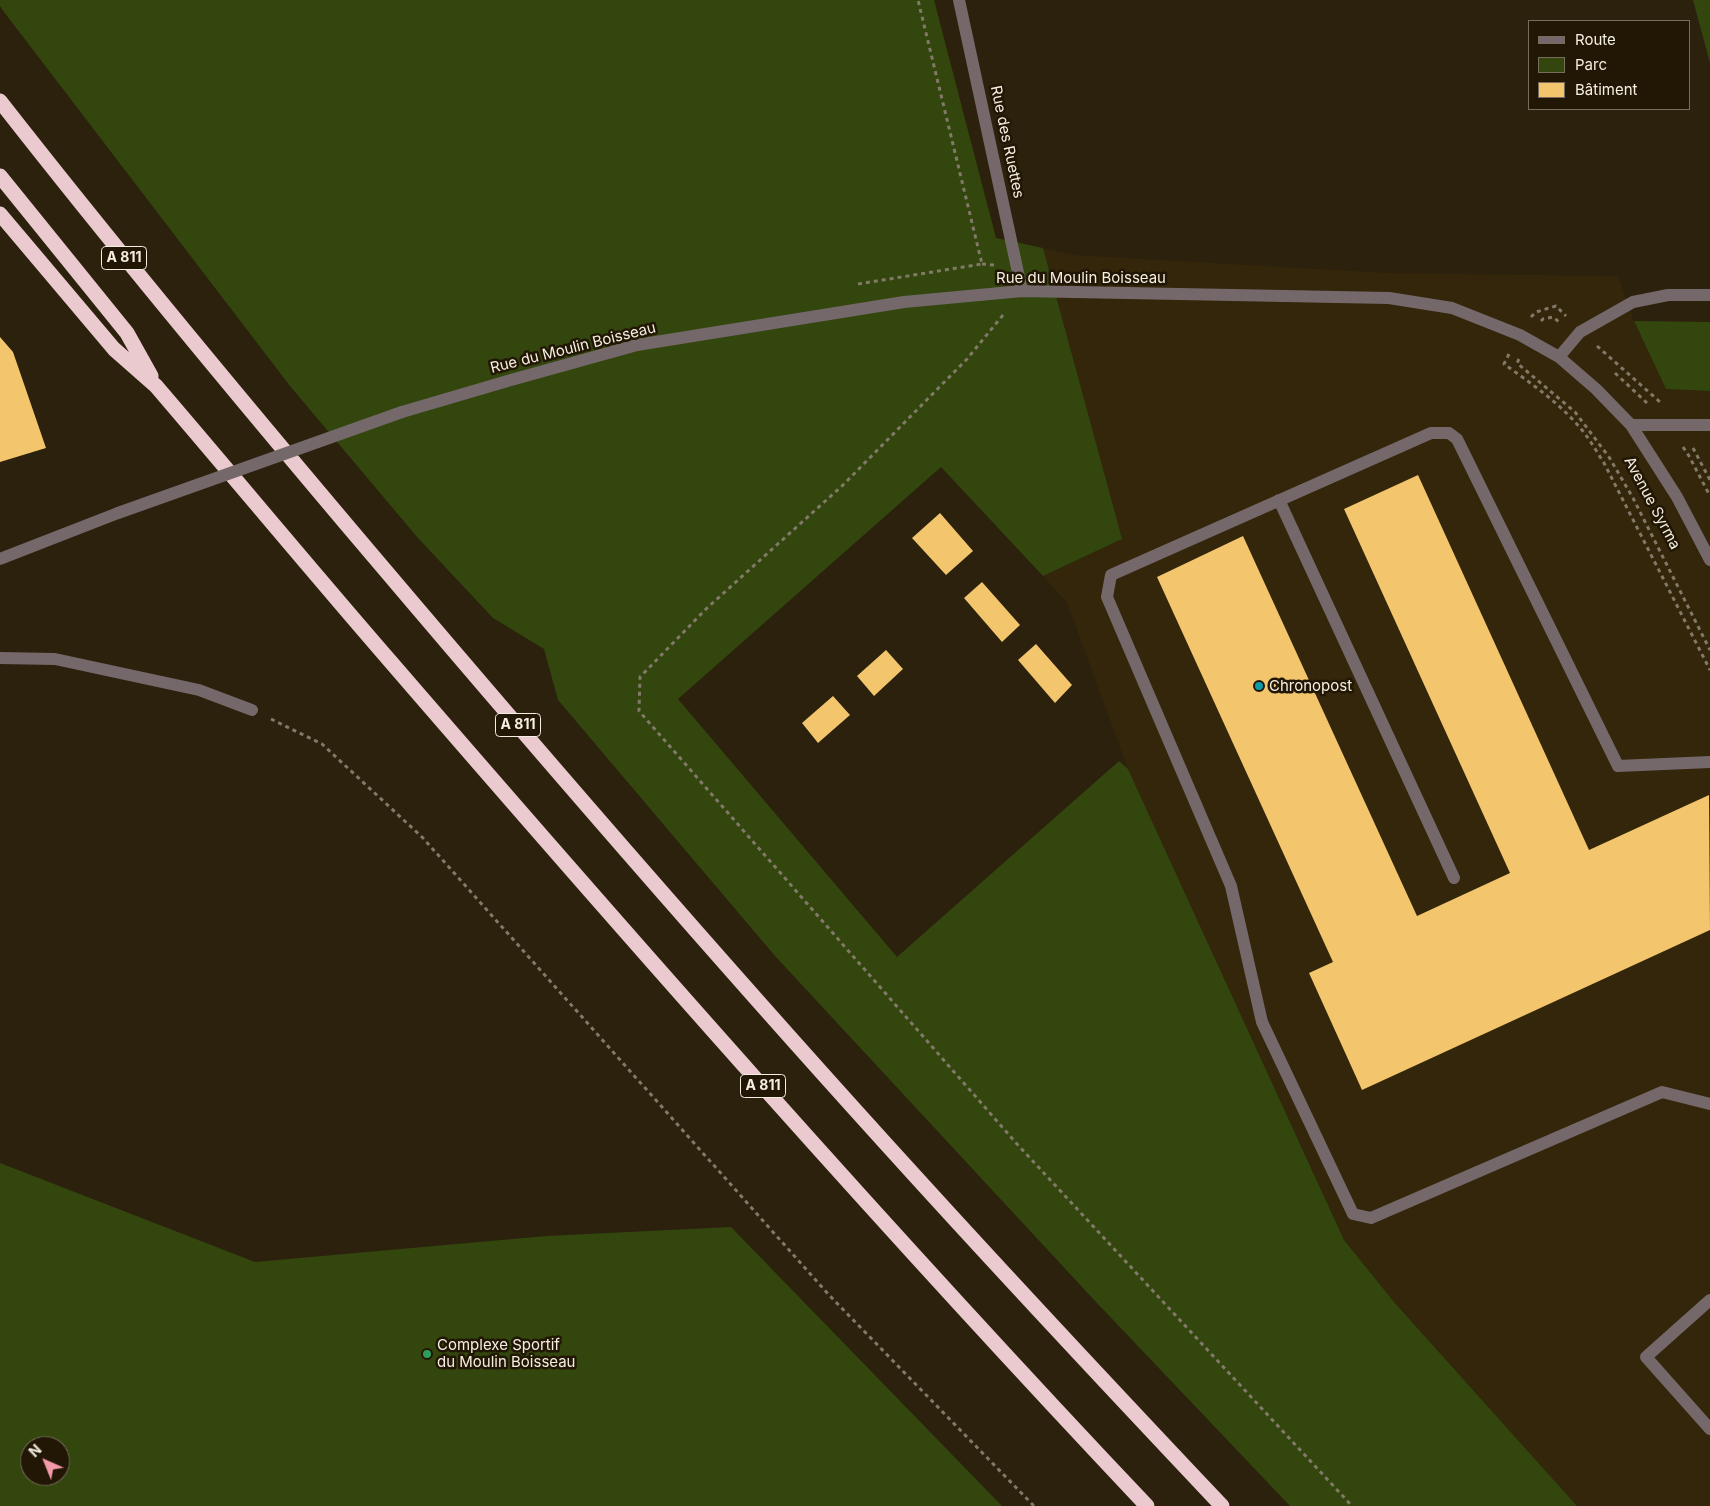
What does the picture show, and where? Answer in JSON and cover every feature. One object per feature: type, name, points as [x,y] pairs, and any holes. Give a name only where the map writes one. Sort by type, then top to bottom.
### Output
[{"type":"highway","name":"A 811","points":[[0,101],[123,257],[243,401],[649,877],[916,1176],[1222,1506]]},
{"type":"highway","points":[[0,176],[127,333],[156,386]]},
{"type":"highway","name":"A 811","points":[[0,214],[114,349],[156,386],[387,658],[615,920],[886,1225],[1147,1506]]},
{"type":"street","name":"Rue des Ruettes","points":[[959,0],[1022,291]]},
{"type":"street","name":"Rue du Moulin Boisseau","points":[[0,558],[118,513],[402,412],[511,380],[637,345],[904,302],[1022,291],[1389,298],[1452,308],[1520,335],[1559,357]]},
{"type":"street","points":[[1559,357],[1580,332],[1633,302],[1668,295],[1710,295]]},
{"type":"street","name":"Avenue Syrma","points":[[1559,357],[1596,389],[1631,425],[1677,497],[1710,560]]},
{"type":"street","points":[[1631,425],[1710,424]]},
{"type":"street","points":[[1710,762],[1618,766],[1457,439],[1449,433],[1431,433],[1111,575],[1107,597],[1231,886],[1262,1022],[1353,1214],[1371,1218],[1662,1092],[1710,1104]]},
{"type":"street","points":[[1279,500],[1454,878]]},
{"type":"street","points":[[0,658],[55,659],[199,690],[252,710]]},
{"type":"street","points":[[1710,1300],[1646,1357],[1710,1429]]},
{"type":"path","points":[[857,284],[982,264],[918,0]]},
{"type":"path","points":[[1022,291],[967,359],[857,471],[706,609],[640,677],[639,711],[1017,1144],[1352,1506]]},
{"type":"path","points":[[1580,332],[1556,306],[1536,312],[1530,318],[1504,364],[1535,386],[1584,433],[1604,463],[1627,506],[1710,670]]},
{"type":"path","name":"Avenue Syrma","points":[[1545,386],[1575,412],[1609,457],[1633,498],[1710,650]]},
{"type":"path","points":[[252,710],[322,744],[423,838],[829,1295],[1034,1506]]},
{"type":"shaded area","points":[[1043,248],[1074,255],[1387,273],[1618,276],[1634,321],[1666,389],[1710,391],[1710,1506],[1577,1506],[1394,1302],[1344,1240],[1128,769],[1067,603],[1043,576],[1121,539]]},
{"type":"green space","points":[[0,0],[934,0],[996,238],[1043,248],[1122,539],[1043,576],[941,467],[678,699],[897,957],[1119,761],[1128,769],[1344,1240],[1394,1302],[1577,1506],[1290,1506],[1096,1302],[775,956],[558,700],[544,649],[493,618],[417,537],[290,386],[4,12],[0,6]]},
{"type":"green space","points":[[1693,0],[1710,0],[1710,63]]},
{"type":"green space","points":[[1634,321],[1710,322],[1710,391],[1666,389]]},
{"type":"green space","name":"Complexe Sportif du Moulin Boisseau","points":[[0,1163],[255,1262],[546,1236],[731,1227],[1002,1506],[0,1506]]},
{"type":"building","points":[[0,337],[13,352],[46,448],[0,462]]},
{"type":"building","name":"Chronopost","points":[[1418,475],[1589,850],[1709,795],[1710,930],[1362,1090],[1309,973],[1333,962],[1157,577],[1243,536],[1417,916],[1510,873],[1344,509]]},
{"type":"building","points":[[940,513],[973,551],[946,575],[912,538]]},
{"type":"building","points":[[982,582],[1020,625],[1002,642],[964,598]]},
{"type":"building","points":[[1036,644],[1072,685],[1055,703],[1018,660]]},
{"type":"building","points":[[886,650],[903,669],[874,696],[857,676]]},
{"type":"building","points":[[833,696],[850,715],[818,743],[802,723]]},
{"type":"place","name":"Chronopost","points":[[1259,686]]},
{"type":"place","name":"Complexe Sportif du Moulin Boisseau","points":[[427,1354]]}]
